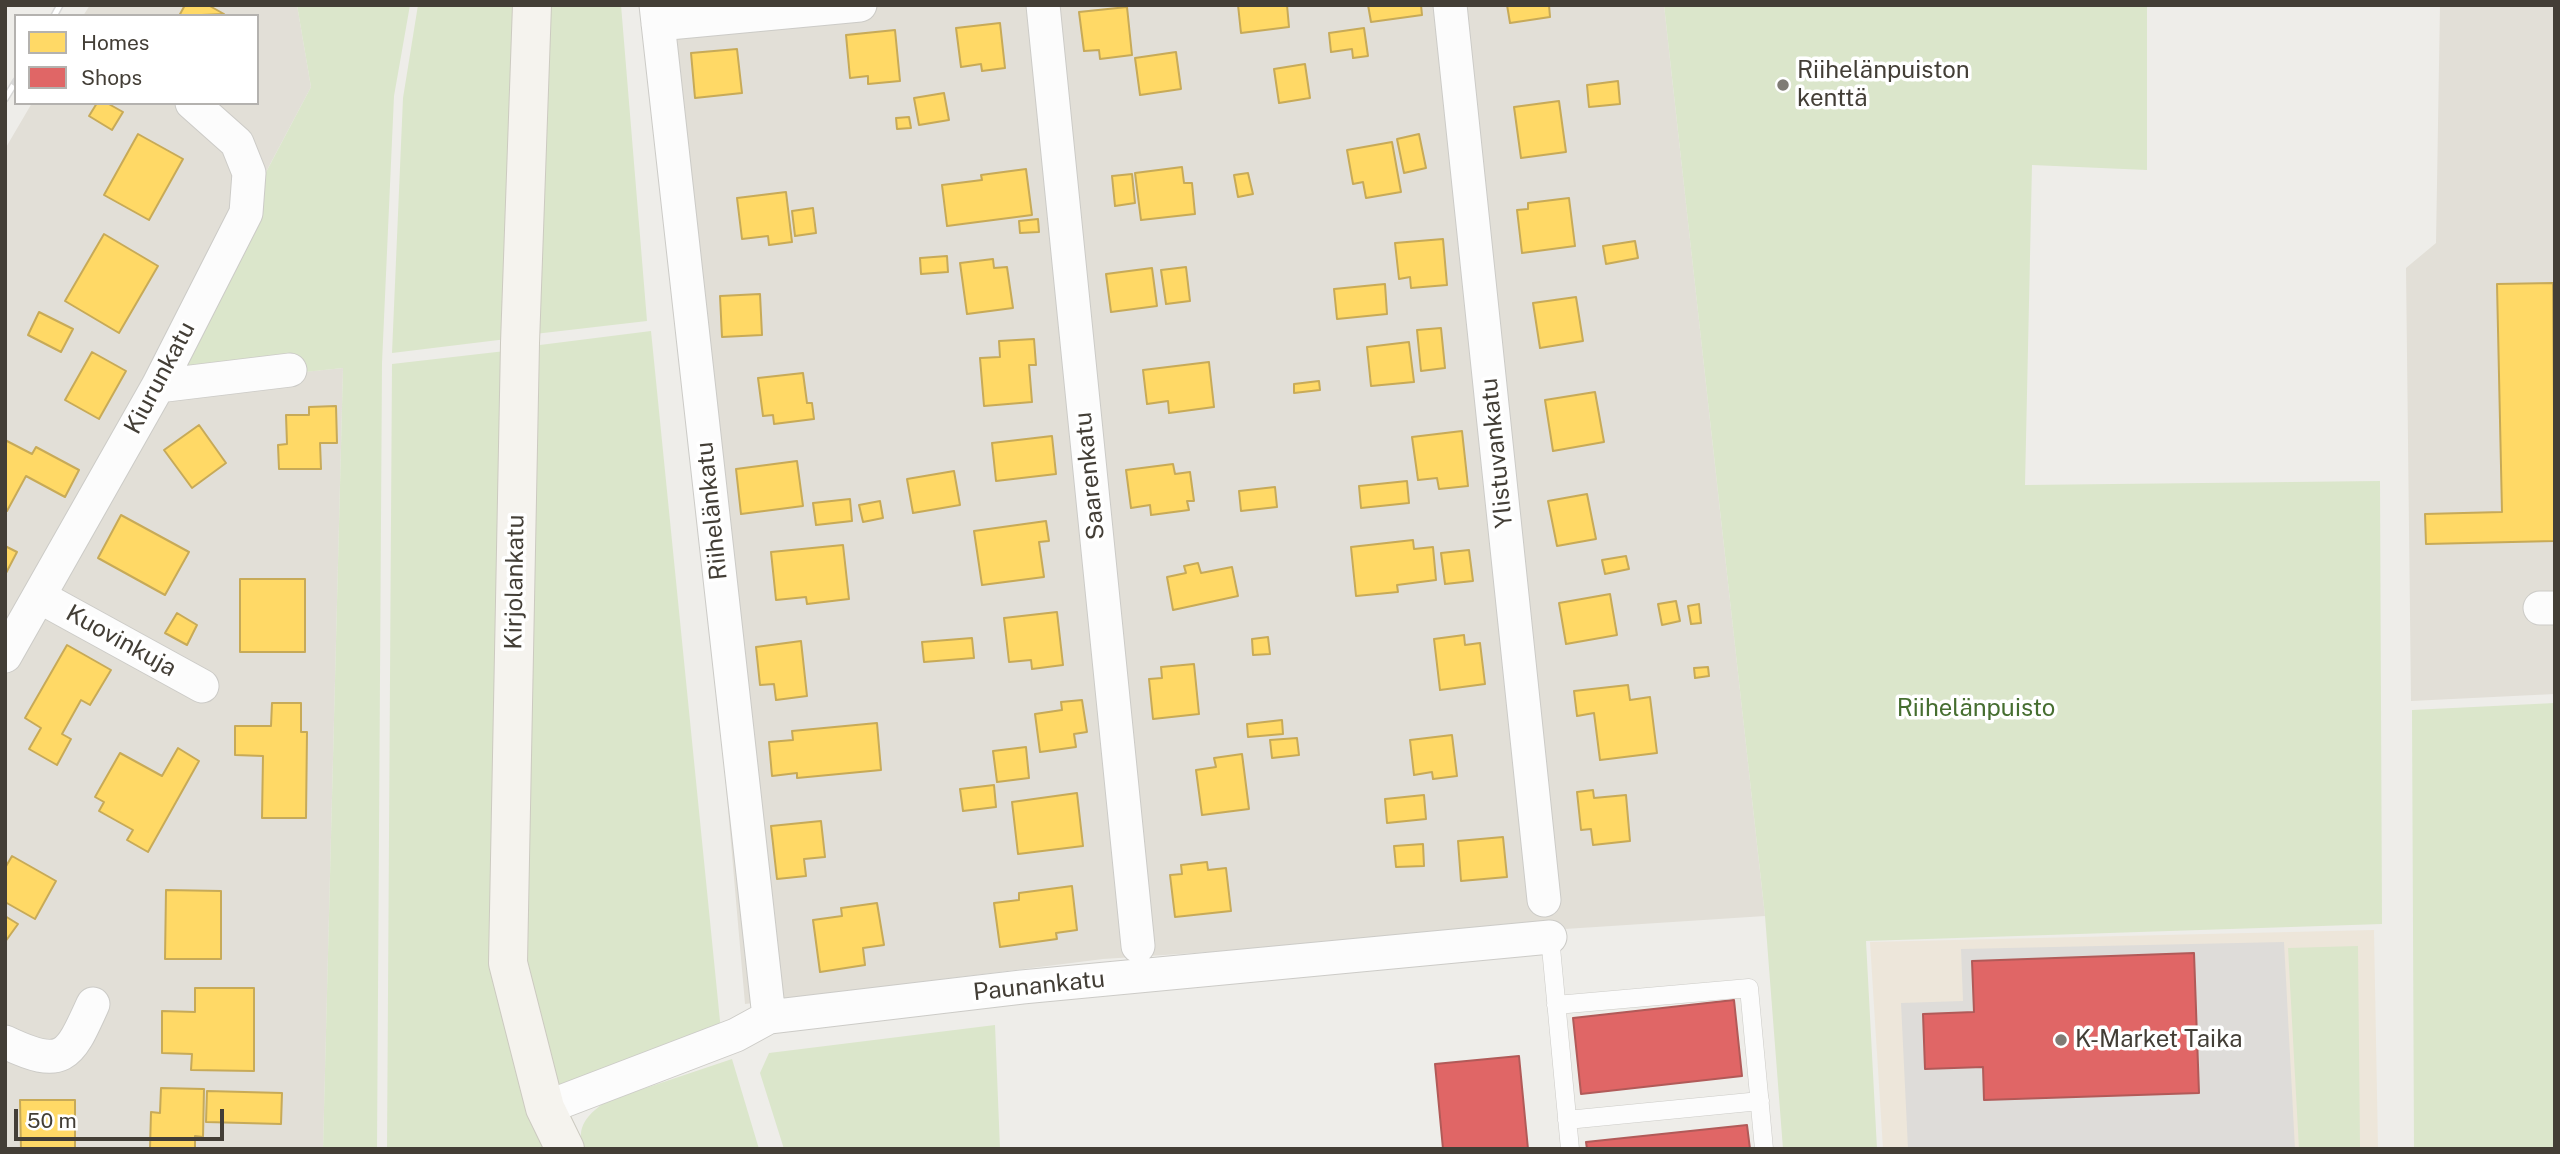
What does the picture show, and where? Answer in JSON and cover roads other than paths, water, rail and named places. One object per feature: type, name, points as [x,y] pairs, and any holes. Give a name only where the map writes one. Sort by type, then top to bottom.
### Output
[{"type":"main road","name":"Kirjolankatu","points":[[533,5],[520,343],[508,963],[545,1108],[565,1149]]},
{"type":"street","points":[[657,15],[860,5]]},
{"type":"street","name":"Saarenkatu","points":[[1043,5],[1138,946]]},
{"type":"street","name":"Ylistuvankatu","points":[[1450,5],[1544,900]]},
{"type":"street","name":"Riihelänkatu","points":[[657,15],[769,1017]]},
{"type":"street","name":"Kiurunkatu","points":[[5,656],[158,386],[246,213],[249,173],[237,143],[194,105]]},
{"type":"street","points":[[158,386],[290,370]]},
{"type":"street","name":"Kuovinkuja","points":[[40,597],[202,686]]},
{"type":"street","name":"Paunankatu","points":[[545,1108],[736,1035],[769,1017],[1022,986],[1550,937]]},
{"type":"street","points":[[5,1042],[36,1055],[48,1056],[67,1051],[75,1044],[93,1004]]},
{"type":"lane","points":[[1550,937],[1570,1149]]},
{"type":"lane","points":[[1556,1005],[1749,988],[1764,1149]]},
{"type":"lane","points":[[1567,1120],[1760,1101]]},
{"type":"railway","points":[[55,14],[60,5]]},
{"type":"railway","points":[[5,99],[14,84]]},
{"type":"place","name":"Riihelänpuiston kenttä","points":[[1783,85]]},
{"type":"place","name":"K-Market Taika","points":[[2061,1040]]},
{"type":"park label","name":"Riihelänpuisto","points":[[1976,709]]}]
